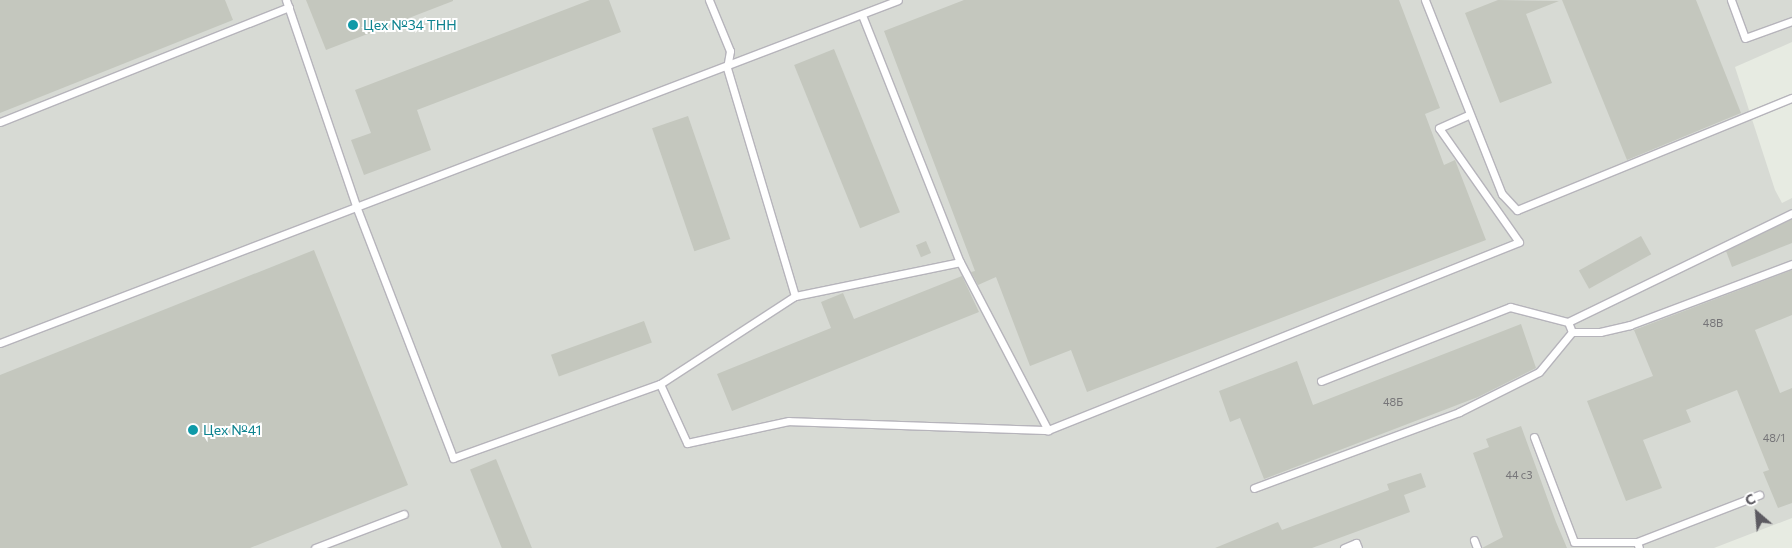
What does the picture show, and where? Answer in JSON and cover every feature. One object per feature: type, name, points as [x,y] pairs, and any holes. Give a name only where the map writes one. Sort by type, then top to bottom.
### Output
[{"type":"lane","points":[[708,0],[730,51],[727,68],[794,296]]},
{"type":"lane","points":[[0,343],[356,206],[727,68],[898,0]]},
{"type":"lane","points":[[1425,0],[1468,114],[1502,194],[1517,210],[1792,98]]},
{"type":"lane","points":[[1730,0],[1745,38],[1792,21]]},
{"type":"lane","points":[[0,122],[288,3],[356,206],[453,458],[660,384],[794,296],[960,262]]},
{"type":"lane","points":[[862,15],[960,262],[1048,430]]},
{"type":"lane","points":[[660,384],[687,443],[789,421],[1048,430],[1519,242],[1439,128],[1468,114]]},
{"type":"lane","points":[[1321,381],[1510,308],[1568,322],[1792,213]]},
{"type":"lane","points":[[1254,488],[1459,412],[1539,372],[1572,332],[1630,325],[1792,264]]},
{"type":"lane","points":[[1568,322],[1572,332]]},
{"type":"lane","points":[[1534,437],[1574,542],[1638,545],[1759,495]]},
{"type":"lane","points":[[315,548],[404,514]]},
{"type":"lane","points":[[1474,540],[1477,548]]},
{"type":"lane","points":[[1344,548],[1356,544],[1358,548]]},
{"type":"shaded area","points":[[0,0],[1792,0],[1792,42],[1735,67],[1775,190],[1782,203],[1792,198],[1792,518],[1714,548],[0,548]]},
{"type":"building","points":[[0,0],[225,0],[233,20],[0,113]]},
{"type":"building","name":"Цех №34 ТНН","points":[[306,0],[453,0],[453,1],[326,50]]},
{"type":"building","points":[[590,0],[609,0],[621,32],[417,110],[431,150],[364,175],[351,140],[371,133],[355,90]]},
{"type":"building","points":[[964,0],[1399,0],[1440,108],[1425,114],[1444,165],[1455,160],[1486,240],[1087,392],[1071,350],[1030,366],[996,277],[978,285],[971,272],[975,271],[884,31]]},
{"type":"building","points":[[1498,0],[1559,1],[1526,14],[1552,83],[1500,103],[1465,13]]},
{"type":"building","points":[[1562,0],[1696,0],[1741,113],[1627,160]]},
{"type":"building","points":[[834,49],[900,212],[860,228],[794,65]]},
{"type":"building","points":[[688,116],[730,239],[694,251],[652,128]]},
{"type":"building","points":[[1792,219],[1792,243],[1732,267],[1726,251]]},
{"type":"building","points":[[1641,236],[1651,254],[1589,289],[1579,270]]},
{"type":"building","points":[[926,241],[931,253],[921,257],[916,245]]},
{"type":"building","name":"Цех №41","points":[[314,250],[408,485],[250,548],[0,548],[0,375]]},
{"type":"building","points":[[1792,270],[1792,315],[1755,330],[1780,393],[1792,388],[1792,503],[1778,508],[1763,472],[1769,470],[1737,390],[1686,410],[1691,422],[1643,440],[1662,488],[1626,501],[1587,401],[1653,376],[1634,330]]},
{"type":"building","points":[[962,276],[979,312],[732,411],[717,374],[831,328],[821,302],[843,293],[854,319]]},
{"type":"building","points":[[644,321],[652,343],[559,376],[551,355]]},
{"type":"building","points":[[1521,324],[1536,368],[1478,397],[1264,479],[1240,418],[1230,422],[1219,391],[1297,361],[1313,405]]},
{"type":"building","points":[[1521,426],[1567,548],[1482,548],[1503,537],[1473,453],[1489,447],[1486,439]]},
{"type":"building","points":[[496,459],[532,548],[502,548],[470,469]]},
{"type":"building","points":[[1421,473],[1426,487],[1404,495],[1410,512],[1312,548],[1215,548],[1278,522],[1282,530],[1389,490],[1387,484]]},
{"type":"place","name":"Цех №34 ТНН","points":[[353,25]]},
{"type":"place","name":"Цех №41","points":[[193,430]]}]
